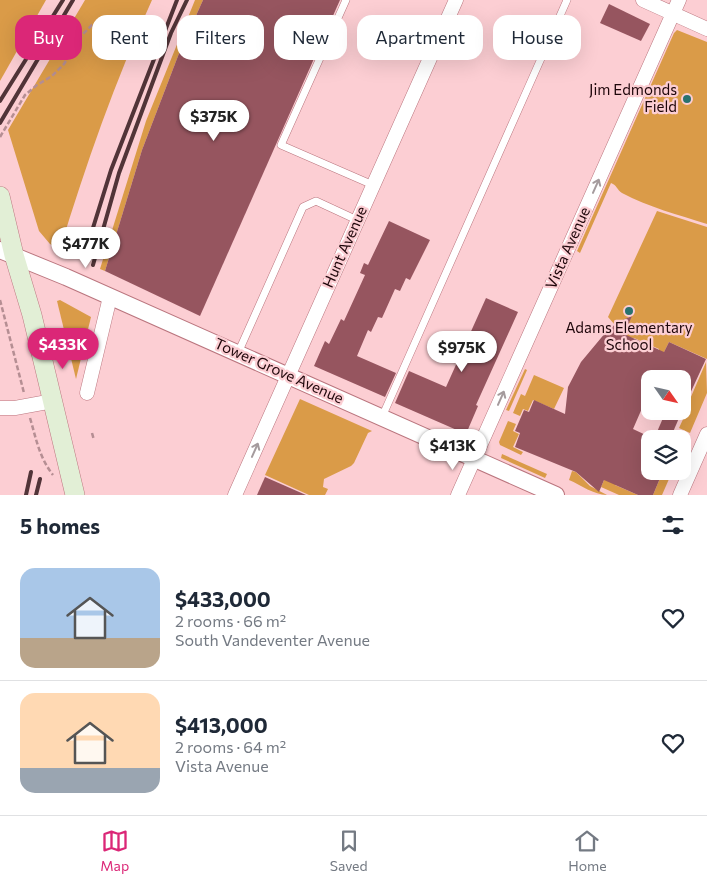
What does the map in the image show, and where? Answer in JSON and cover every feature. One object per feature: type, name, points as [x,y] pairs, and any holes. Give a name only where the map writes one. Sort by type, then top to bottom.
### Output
[{"type":"main road","points":[[0,196],[7,252],[32,315],[75,495]]},
{"type":"street","name":"Hunt Avenue","points":[[235,495],[456,0]]},
{"type":"street","points":[[643,0],[707,29]]},
{"type":"street","name":"Vista Avenue","points":[[458,495],[679,0]]},
{"type":"street","name":"Tower Grove Avenue","points":[[7,252],[556,495]]},
{"type":"street","points":[[87,393],[110,297]]},
{"type":"street","points":[[0,408],[15,408],[52,400]]},
{"type":"street","points":[[680,495],[707,434]]},
{"type":"lane","points":[[346,0],[281,145],[373,185]]},
{"type":"lane","points":[[382,417],[566,0]]},
{"type":"lane","points":[[238,353],[303,206],[316,201],[357,220]]},
{"type":"path","points":[[0,137],[25,95],[52,76],[64,64],[82,35],[92,25]]},
{"type":"path","points":[[92,433],[94,440]]},
{"type":"shaded area","points":[[0,0],[46,0],[37,15],[15,15],[15,55],[0,81]]},
{"type":"shaded area","points":[[85,0],[152,0],[146,15],[92,15],[92,60],[126,60],[102,123],[60,249],[50,244],[39,231],[8,130],[49,60],[82,60],[82,15],[76,15]]},
{"type":"shaded area","points":[[195,0],[203,0],[196,15],[189,15]]},
{"type":"shaded area","name":"Jim Edmonds Field","points":[[677,30],[707,42],[707,224],[642,202],[622,193],[611,183],[580,253],[577,251]]},
{"type":"shaded area","points":[[177,44],[177,59],[142,150],[105,271],[100,269],[146,121]]},
{"type":"shaded area","points":[[657,211],[707,227],[707,359],[669,342],[663,354],[659,352],[659,349],[634,338],[622,337],[631,316],[615,325],[608,317]]},
{"type":"shaded area","points":[[60,300],[91,317],[76,379],[57,301]]},
{"type":"shaded area","points":[[706,362],[707,393],[691,431],[683,430],[679,428],[683,420],[691,420],[691,397]]},
{"type":"shaded area","points":[[525,369],[527,370],[509,411],[506,410]]},
{"type":"shaded area","points":[[534,375],[564,388],[554,409],[533,400],[528,411],[523,409],[520,416],[513,413],[521,394],[525,396]]},
{"type":"shaded area","points":[[300,399],[372,431],[368,433],[351,466],[324,479],[323,487],[328,489],[325,495],[309,495],[265,475]]},
{"type":"shaded area","points":[[508,421],[516,424],[513,431],[519,434],[513,447],[523,452],[521,455],[500,445],[499,442]]},
{"type":"shaded area","points":[[502,454],[547,474],[545,478],[501,458]]},
{"type":"shaded area","points":[[609,469],[617,480],[615,485],[638,495],[619,495],[601,487]]},
{"type":"shaded area","points":[[572,471],[576,472],[590,486],[607,495],[592,492],[569,480]]},
{"type":"shaded area","points":[[659,480],[669,480],[662,495],[653,495]]},
{"type":"building","points":[[203,0],[340,0],[333,15],[274,15],[274,60],[313,60],[200,316],[105,271],[142,150],[177,59],[264,60],[264,15],[196,15]]},
{"type":"building","points":[[609,4],[650,24],[641,41],[600,23]]},
{"type":"building","points":[[389,221],[430,240],[410,280],[406,278],[400,291],[395,289],[382,318],[378,317],[371,332],[368,330],[357,356],[396,373],[385,397],[314,366],[325,341],[329,344],[341,319],[344,321],[365,275],[360,273],[364,263],[368,265]]},
{"type":"building","points":[[486,298],[518,312],[476,405],[478,406],[466,434],[395,403],[409,371],[446,387]]},
{"type":"building","name":"Adams Elementary School","points":[[632,316],[624,334],[664,352],[669,342],[706,359],[691,392],[691,370],[641,370],[641,411],[633,429],[641,433],[641,480],[659,480],[653,495],[638,495],[604,480],[599,492],[576,472],[515,447],[520,433],[515,431],[524,410],[529,412],[534,400],[565,414],[568,387],[581,362],[606,332],[618,322]]},
{"type":"building","points":[[662,420],[678,420],[674,430],[658,430]]},
{"type":"building","points":[[265,477],[306,495],[257,495]]},
{"type":"railway","points":[[0,101],[63,0]]},
{"type":"railway","points":[[0,123],[73,0]]},
{"type":"railway","points":[[83,260],[111,170],[177,0]]},
{"type":"railway","points":[[93,265],[119,173],[171,33],[187,0]]},
{"type":"railway","points":[[26,495],[31,472]]},
{"type":"railway","points":[[36,495],[40,479]]},
{"type":"place","name":"Jim Edmonds Field","points":[[687,99]]},
{"type":"place","name":"Adams Elementary School","points":[[629,311]]}]
